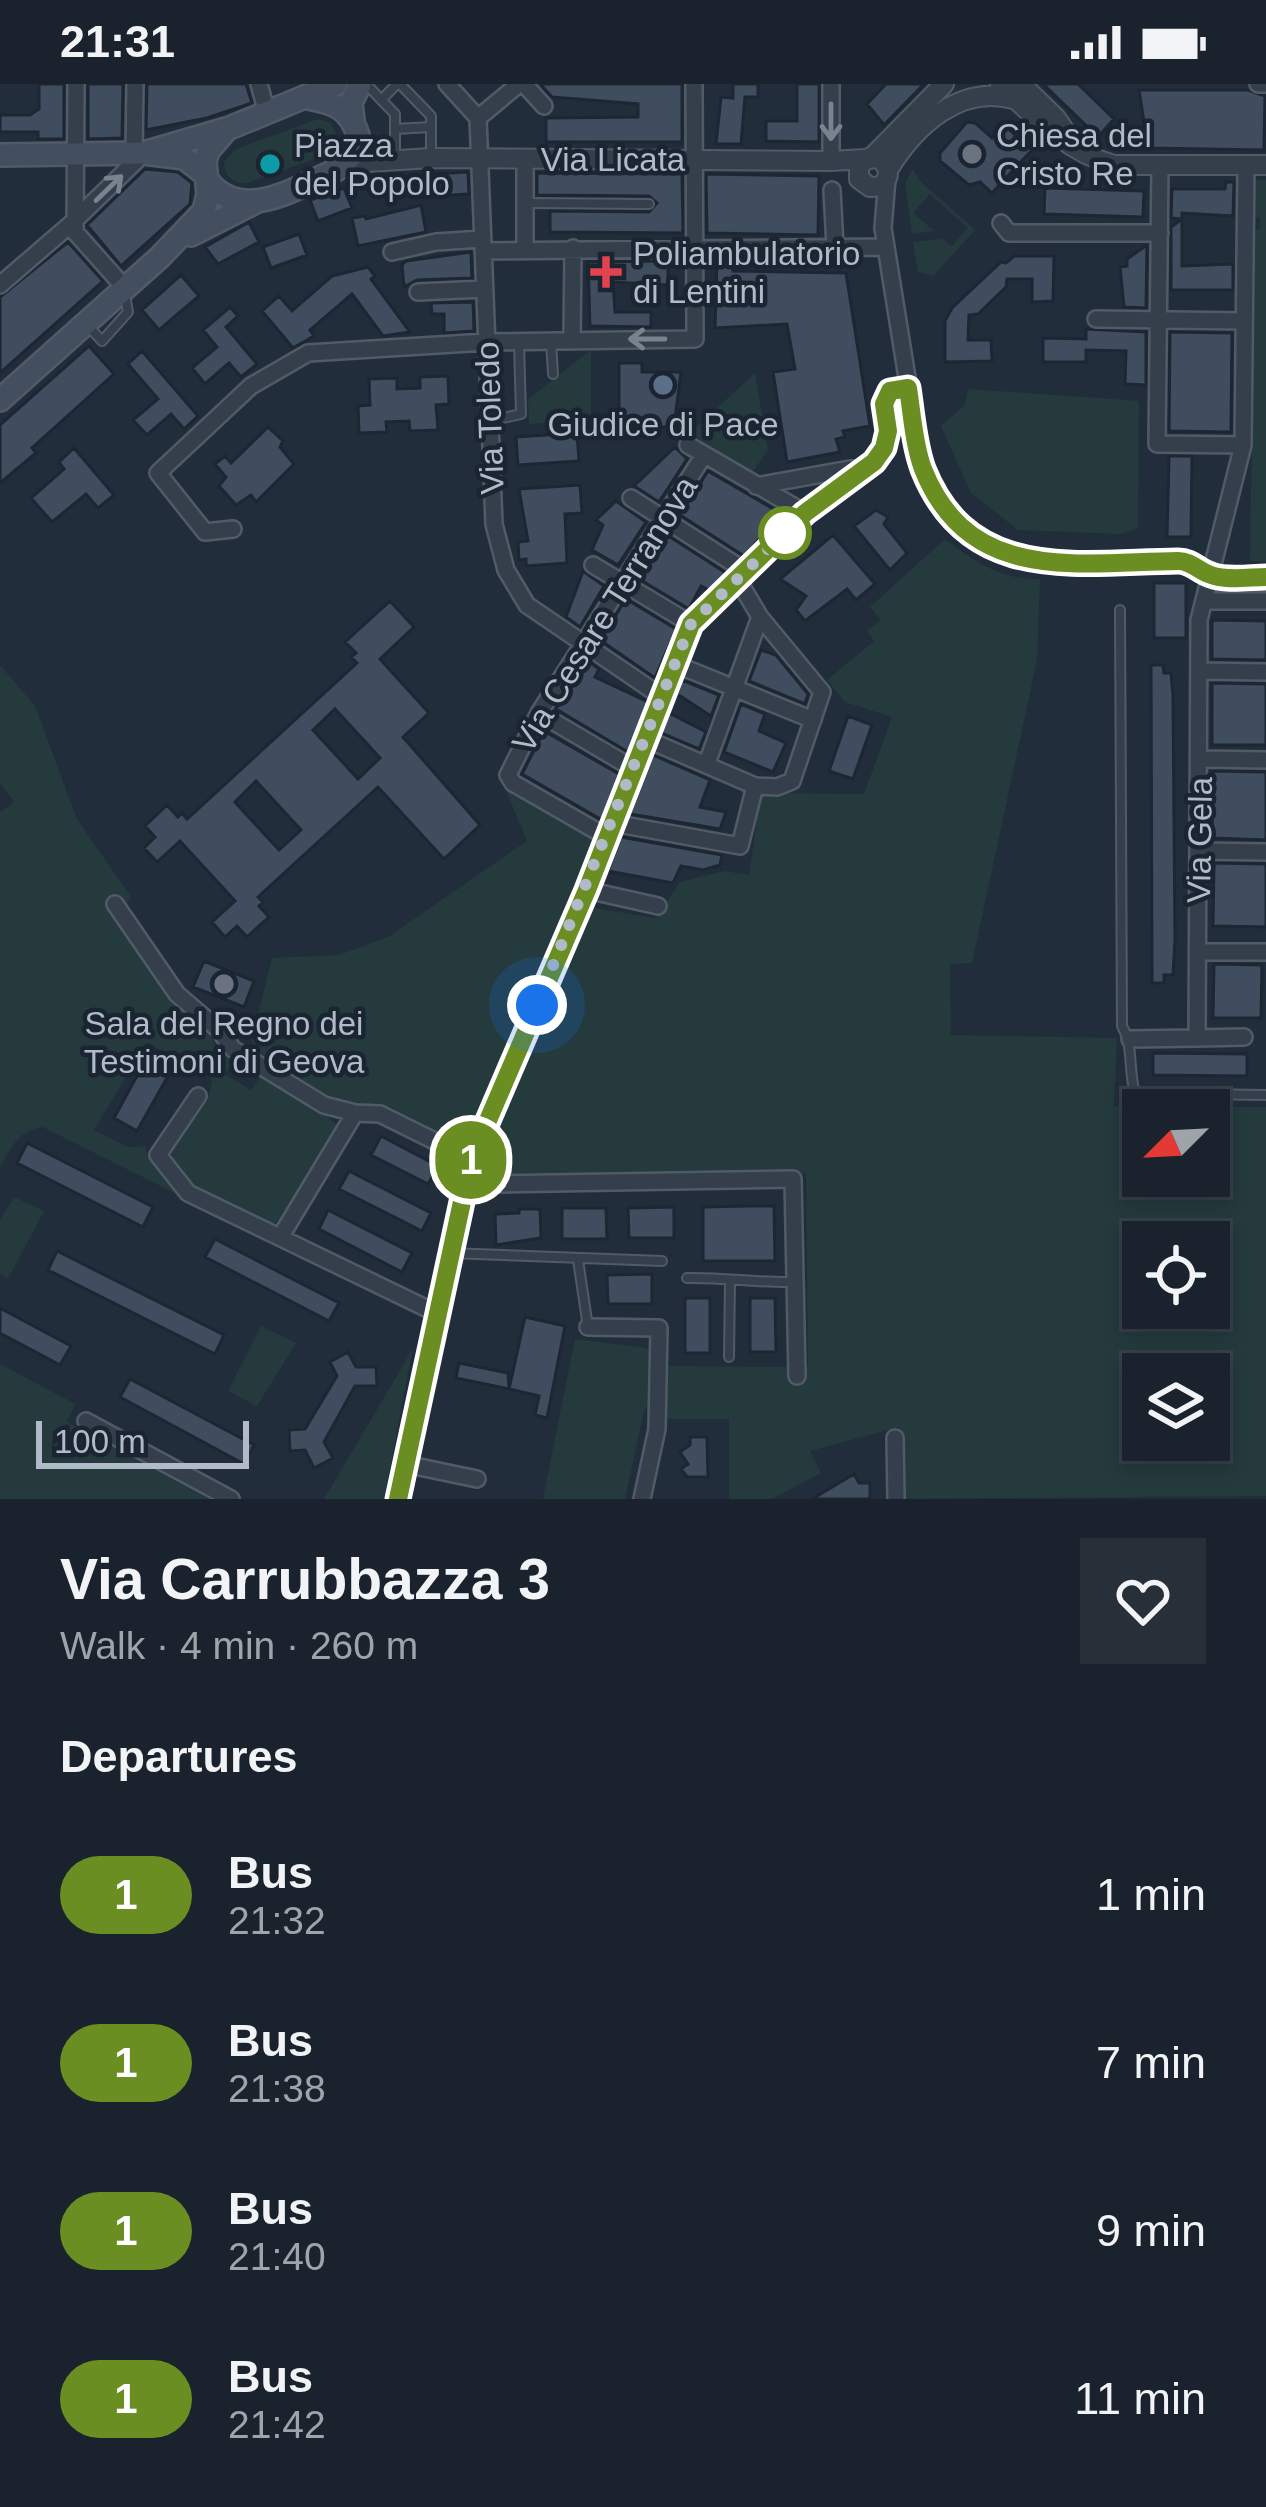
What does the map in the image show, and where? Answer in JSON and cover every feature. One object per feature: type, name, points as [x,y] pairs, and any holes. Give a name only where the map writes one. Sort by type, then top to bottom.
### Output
[{"type":"main road","points":[[139,153],[226,129],[336,84]]},
{"type":"main road","points":[[169,247],[254,203],[336,170],[351,156],[356,128],[351,103],[363,84]]},
{"type":"main road","points":[[308,98],[336,104],[356,128]]},
{"type":"main road","points":[[0,400],[203,211],[208,151],[226,129]]},
{"type":"main road","points":[[0,155],[139,153],[184,158],[227,198],[254,203]]},
{"type":"street","points":[[76,84],[75,232],[124,287]]},
{"type":"street","points":[[0,284],[73,222],[139,153],[135,84]]},
{"type":"street","points":[[259,84],[267,113]]},
{"type":"street","points":[[447,84],[478,118],[521,84],[544,106]]},
{"type":"street","points":[[233,529],[205,532],[158,472],[251,386],[308,353],[486,342],[694,339],[694,84]]},
{"type":"street","points":[[832,84],[832,160]]},
{"type":"street","points":[[866,168],[946,94],[991,86],[1018,92],[1056,118],[1077,148],[1114,165],[1256,165]]},
{"type":"street","points":[[888,174],[946,94]]},
{"type":"street","name":"Via Toledo","points":[[478,118],[487,421],[494,524],[506,570],[527,605],[662,698]]},
{"type":"street","points":[[356,128],[376,152],[395,159]]},
{"type":"street","name":"Via Licata","points":[[336,170],[395,159],[479,157],[832,160],[866,168],[875,188],[888,174]]},
{"type":"street","points":[[866,168],[881,158],[888,174],[886,247],[921,465],[946,508],[980,542],[1039,563],[1186,561],[1212,576],[1266,577]]},
{"type":"street","points":[[525,159],[525,249]]},
{"type":"street","points":[[1160,164],[1157,444],[1243,445]]},
{"type":"street","name":"Via Gela","points":[[1197,1038],[1199,620],[1243,445],[1244,321],[1256,165]]},
{"type":"street","points":[[866,168],[884,228]]},
{"type":"street","points":[[832,190],[835,246]]},
{"type":"street","points":[[1000,224],[1009,233],[1160,233]]},
{"type":"street","points":[[392,252],[436,242],[525,249],[886,247]]},
{"type":"street","points":[[572,340],[573,248]]},
{"type":"street","points":[[418,292],[484,289]]},
{"type":"street","points":[[1096,319],[1244,321]]},
{"type":"street","points":[[398,1499],[471,1160],[587,890],[691,624],[805,513],[863,470],[884,448],[888,431],[884,404],[890,391],[908,388]]},
{"type":"street","points":[[688,446],[805,513]]},
{"type":"street","name":"Via Cesare Terranova","points":[[610,830],[513,784],[508,775],[539,713],[704,455]]},
{"type":"street","points":[[756,486],[863,470]]},
{"type":"street","points":[[632,498],[743,576],[760,617],[822,692],[792,781],[778,787],[755,786],[646,739]]},
{"type":"street","points":[[593,565],[691,624]]},
{"type":"street","points":[[1205,601],[1266,601]]},
{"type":"street","points":[[707,763],[760,617]]},
{"type":"street","points":[[675,664],[813,720]]},
{"type":"street","points":[[1199,671],[1266,672]]},
{"type":"street","points":[[539,713],[634,769]]},
{"type":"street","points":[[1200,759],[1266,760]]},
{"type":"street","points":[[610,830],[740,846],[755,786]]},
{"type":"street","points":[[1198,851],[1266,852]]},
{"type":"street","points":[[587,890],[658,906]]},
{"type":"street","points":[[116,904],[178,994],[233,1049],[324,1105],[380,1114],[471,1160]]},
{"type":"street","points":[[1198,952],[1266,952]]},
{"type":"street","points":[[1130,1040],[1244,1037]]},
{"type":"street","points":[[198,1096],[158,1155],[188,1193],[436,1313]]},
{"type":"street","points":[[281,1236],[355,1113]]},
{"type":"street","points":[[461,1194],[496,1184],[793,1179],[797,1376]]},
{"type":"street","points":[[588,1327],[659,1328],[656,1430],[642,1499]]},
{"type":"street","points":[[86,1421],[231,1499]]},
{"type":"street","points":[[896,1438],[896,1499]]},
{"type":"street","points":[[405,1464],[477,1479]]},
{"type":"lane","points":[[363,84],[395,114],[395,159]]},
{"type":"lane","points":[[381,100],[398,84],[431,116],[431,158]]},
{"type":"lane","points":[[395,129],[431,127]]},
{"type":"lane","points":[[525,203],[650,204]]},
{"type":"lane","points":[[551,340],[553,374]]},
{"type":"lane","points":[[487,421],[521,414],[519,341]]},
{"type":"lane","points":[[1120,610],[1122,1026],[1130,1040],[1135,1094],[1266,1095]]},
{"type":"lane","points":[[448,1253],[662,1261]]},
{"type":"lane","points":[[578,1260],[588,1327]]},
{"type":"lane","points":[[687,1278],[796,1282]]},
{"type":"lane","points":[[729,1357],[730,1280]]},
{"type":"green space","points":[[318,119],[330,122],[339,139],[326,155],[247,183],[228,175],[224,162],[236,149]]},
{"type":"green space","points":[[913,169],[920,181],[975,230],[933,276],[918,272],[913,242],[942,239],[952,246],[968,228],[930,194],[913,213],[934,231],[912,234],[905,183]]},
{"type":"green space","points":[[1256,180],[1266,180],[1266,562],[1250,561],[1255,231],[1260,228],[1255,216]]},
{"type":"green space","points":[[591,350],[591,420],[529,424],[528,399]]},
{"type":"green space","points":[[755,373],[768,450],[752,473],[690,433]]},
{"type":"green space","points":[[968,389],[1139,401],[1138,528],[1120,534],[1018,530],[971,493],[941,426],[965,405]]},
{"type":"green space","points":[[945,539],[989,568],[1040,579],[1037,660],[972,963],[950,964],[951,1035],[1117,1038],[1114,1106],[1122,1106],[1122,1197],[1230,1197],[1230,1107],[1266,1107],[1266,1496],[902,1499],[899,1427],[810,1451],[821,1473],[772,1499],[729,1499],[729,1419],[667,1419],[667,1366],[808,1367],[806,1174],[492,1180],[480,1173],[594,908],[656,918],[680,882],[724,871],[749,875],[761,793],[864,794],[892,717],[845,702],[827,680],[874,641],[867,631],[881,620],[870,607]]},
{"type":"green space","points":[[0,665],[35,706],[77,819],[131,897],[123,908],[116,896],[108,903],[233,1061],[225,1074],[251,1090],[260,1077],[317,1108],[340,1128],[282,1222],[271,1224],[192,1189],[167,1155],[208,1100],[212,1080],[147,1042],[94,1130],[128,1147],[145,1146],[148,1158],[181,1196],[43,1127],[22,1136],[0,1167],[0,812],[14,802],[0,783]]},
{"type":"green space","points":[[505,788],[596,841],[470,1137],[445,1135],[390,1107],[327,1100],[258,1056],[252,1040],[272,958],[339,955],[388,937],[527,841]]},
{"type":"green space","points":[[14,1197],[44,1211],[8,1279],[0,1274],[0,1220]]},
{"type":"green space","points":[[261,1326],[296,1343],[257,1406],[228,1391]]},
{"type":"green space","points":[[575,1339],[647,1348],[652,1357],[650,1406],[644,1411],[625,1499],[543,1499]]},
{"type":"green space","points":[[413,1348],[384,1499],[324,1499],[401,1369]]},
{"type":"green space","points":[[0,1364],[75,1404],[67,1422],[209,1499],[0,1499]]},
{"type":"building","points":[[39,84],[64,84],[64,139],[38,139],[38,132],[0,132],[0,115],[30,115],[39,109]]},
{"type":"building","points":[[88,84],[123,84],[122,138],[88,139]]},
{"type":"building","points":[[147,84],[246,84],[252,103],[146,130]]},
{"type":"building","points":[[540,84],[682,84],[682,142],[546,142],[546,118],[638,117],[638,104],[552,97]]},
{"type":"building","points":[[733,84],[758,84],[758,97],[745,97],[741,144],[716,144],[721,97],[733,98]]},
{"type":"building","points":[[797,84],[819,84],[819,142],[766,141],[766,121],[797,121]]},
{"type":"building","points":[[886,84],[924,84],[884,125],[867,104]]},
{"type":"building","points":[[1043,84],[1078,84],[1114,119],[1098,137]]},
{"type":"building","points":[[1139,90],[1248,90],[1265,96],[1264,150],[1148,148]]},
{"type":"building","name":"Chiesa del Cristo Re","points":[[967,122],[992,138],[1004,125],[1032,150],[992,193],[980,182],[969,185],[940,161],[940,153]]},
{"type":"building","points":[[145,169],[178,172],[192,183],[190,204],[121,266],[87,225]]},
{"type":"building","points":[[468,172],[469,194],[418,197],[417,175]]},
{"type":"building","points":[[537,173],[682,174],[683,233],[550,232],[550,211],[649,212],[657,203],[649,196],[537,195]]},
{"type":"building","points":[[706,174],[819,176],[818,235],[707,233]]},
{"type":"building","points":[[1226,182],[1234,182],[1233,216],[1182,213],[1182,219],[1171,218],[1172,189],[1225,189]]},
{"type":"building","points":[[344,188],[352,208],[318,221],[310,200]]},
{"type":"building","points":[[1045,188],[1144,191],[1143,217],[1044,214]]},
{"type":"building","points":[[421,205],[426,232],[358,246],[352,218]]},
{"type":"building","points":[[1182,219],[1182,266],[1233,264],[1233,290],[1171,290],[1171,227]]},
{"type":"building","points":[[249,222],[259,242],[218,264],[205,247]]},
{"type":"building","points":[[299,234],[307,255],[271,268],[263,247]]},
{"type":"building","points":[[68,242],[103,281],[0,373],[0,297]]},
{"type":"building","points":[[1147,245],[1146,308],[1124,307],[1120,267],[1127,266],[1127,259]]},
{"type":"building","points":[[471,252],[472,278],[417,280],[404,287],[402,265],[406,261]]},
{"type":"building","points":[[1014,256],[1054,256],[1053,301],[1032,302],[1032,279],[1007,279],[1006,287],[978,314],[969,315],[968,340],[991,340],[992,361],[945,362],[945,321],[952,308],[1001,262]]},
{"type":"building","points":[[668,261],[668,285],[613,282],[615,312],[651,312],[651,327],[590,326],[588,262]]},
{"type":"building","points":[[717,261],[733,261],[733,271],[846,273],[870,426],[843,431],[845,437],[836,439],[840,452],[787,462],[773,372],[795,369],[787,324],[715,328]]},
{"type":"building","points":[[368,267],[375,276],[371,279],[410,332],[383,336],[352,294],[310,330],[314,336],[293,348],[262,311],[279,296],[292,311],[332,276]]},
{"type":"building","points":[[181,275],[199,296],[159,330],[142,310]]},
{"type":"building","points":[[473,302],[474,331],[444,333],[444,314],[432,314],[431,303]]},
{"type":"building","points":[[230,307],[238,316],[226,327],[257,364],[241,377],[229,363],[205,384],[192,368],[217,347],[203,330]]},
{"type":"building","points":[[1086,329],[1146,332],[1146,385],[1125,384],[1126,351],[1086,350],[1086,362],[1043,362],[1043,338],[1086,339]]},
{"type":"building","points":[[1170,332],[1232,333],[1231,432],[1169,431]]},
{"type":"building","points":[[89,346],[114,374],[0,483],[0,425]]},
{"type":"building","points":[[142,351],[198,416],[184,429],[171,414],[147,435],[133,420],[158,399],[128,364]]},
{"type":"building","points":[[619,363],[642,363],[642,372],[681,372],[674,427],[619,427]]},
{"type":"building","points":[[448,376],[449,404],[436,405],[438,430],[410,431],[409,421],[386,422],[387,432],[359,433],[358,406],[370,405],[369,379],[397,378],[397,389],[420,388],[420,377]]},
{"type":"building","points":[[268,427],[283,441],[280,447],[294,464],[256,502],[251,495],[236,505],[219,486],[226,477],[215,464],[225,456],[231,463]]},
{"type":"building","points":[[577,433],[579,461],[518,465],[516,437]]},
{"type":"building","points":[[675,447],[687,459],[659,502],[634,486]]},
{"type":"building","points":[[74,448],[114,495],[98,508],[86,494],[52,522],[31,498],[64,469],[59,462]]},
{"type":"building","points":[[1169,456],[1192,456],[1191,537],[1167,537]]},
{"type":"building","points":[[708,471],[782,514],[744,556],[680,515]]},
{"type":"building","points":[[580,485],[582,513],[565,514],[567,563],[526,566],[526,559],[519,560],[518,542],[528,541],[519,489]]},
{"type":"building","points":[[616,501],[646,522],[618,565],[592,550],[603,525],[596,520]]},
{"type":"building","points":[[876,510],[888,517],[884,524],[907,553],[890,570],[854,526]]},
{"type":"building","points":[[667,535],[726,573],[709,590],[701,586],[689,609],[639,579]]},
{"type":"building","points":[[833,535],[875,584],[856,600],[847,589],[805,621],[796,610],[806,596],[780,579]]},
{"type":"building","points":[[583,571],[604,586],[580,627],[566,617]]},
{"type":"building","points":[[1154,583],[1186,583],[1186,638],[1154,638]]},
{"type":"building","points":[[626,599],[676,629],[655,678],[600,640]]},
{"type":"building","points":[[390,601],[414,627],[380,659],[429,713],[403,737],[480,825],[444,859],[378,787],[258,897],[269,917],[247,937],[237,926],[225,937],[212,922],[235,901],[180,841],[157,862],[144,848],[155,837],[145,826],[167,805],[187,819],[357,663],[351,657],[356,653],[345,642]],"holes":[[[335,709],[380,758],[358,779],[313,730]],[[256,781],[301,830],[279,850],[235,802]]]},
{"type":"building","points":[[1212,620],[1266,621],[1266,660],[1212,659]]},
{"type":"building","points":[[761,650],[776,655],[808,694],[805,704],[749,681]]},
{"type":"building","points":[[587,660],[599,669],[595,677],[648,702],[628,752],[556,709]]},
{"type":"building","points":[[1151,665],[1163,665],[1164,673],[1171,673],[1173,695],[1175,940],[1173,975],[1164,975],[1164,983],[1152,983]]},
{"type":"building","points":[[682,680],[719,695],[711,716],[677,694]]},
{"type":"building","points":[[1212,683],[1266,684],[1266,745],[1212,745]]},
{"type":"building","points":[[741,704],[765,714],[759,731],[786,743],[773,772],[724,752]]},
{"type":"building","points":[[669,713],[706,732],[699,749],[661,733]]},
{"type":"building","points":[[848,716],[872,725],[853,779],[829,771]]},
{"type":"building","points":[[544,731],[619,774],[602,820],[522,774]]},
{"type":"building","points":[[653,755],[710,780],[700,807],[726,812],[720,829],[630,814]]},
{"type":"building","points":[[1213,771],[1266,772],[1266,840],[1212,838]]},
{"type":"building","points":[[621,837],[722,855],[720,865],[703,870],[681,866],[673,883],[608,871]]},
{"type":"building","points":[[1214,863],[1266,864],[1266,927],[1213,926]]},
{"type":"building","name":"Sala del Regno dei Testimoni di Geova","points":[[204,961],[254,981],[244,1007],[193,987]]},
{"type":"building","points":[[1214,964],[1262,965],[1261,1018],[1213,1018]]},
{"type":"building","points":[[1153,1053],[1247,1054],[1247,1076],[1153,1075]]},
{"type":"building","points":[[144,1063],[168,1076],[137,1131],[114,1118]]},
{"type":"building","points":[[381,1136],[438,1166],[428,1184],[371,1155]]},
{"type":"building","points":[[27,1143],[153,1207],[143,1227],[17,1163]]},
{"type":"building","points":[[349,1171],[431,1213],[422,1231],[339,1189]]},
{"type":"building","points":[[774,1206],[775,1261],[703,1261],[703,1207]]},
{"type":"building","points":[[674,1207],[674,1238],[629,1238],[628,1208]]},
{"type":"building","points":[[562,1208],[606,1208],[607,1239],[562,1239]]},
{"type":"building","points":[[519,1209],[540,1209],[541,1238],[496,1245],[495,1214],[519,1213]]},
{"type":"building","points":[[328,1210],[412,1253],[402,1272],[319,1229]]},
{"type":"building","points":[[215,1239],[339,1303],[329,1321],[205,1257]]},
{"type":"building","points":[[57,1251],[224,1335],[215,1354],[48,1270]]},
{"type":"building","points":[[652,1274],[652,1304],[608,1304],[607,1275]]},
{"type":"building","points":[[685,1298],[710,1298],[710,1353],[685,1353]]},
{"type":"building","points":[[750,1298],[775,1298],[776,1352],[750,1352]]},
{"type":"building","points":[[0,1308],[71,1346],[60,1365],[0,1333]]},
{"type":"building","points":[[525,1317],[565,1326],[547,1418],[535,1415],[539,1396],[509,1389]]},
{"type":"building","points":[[348,1352],[356,1367],[376,1367],[377,1386],[355,1386],[324,1442],[333,1458],[314,1468],[305,1450],[290,1451],[289,1430],[305,1429],[337,1376],[330,1362]]},
{"type":"building","points":[[459,1363],[508,1373],[509,1389],[456,1378]]},
{"type":"building","points":[[130,1379],[254,1445],[244,1464],[120,1397]]},
{"type":"building","points":[[690,1437],[707,1437],[708,1477],[687,1477],[681,1469],[688,1464],[680,1452],[690,1445]]},
{"type":"building","points":[[854,1474],[859,1483],[870,1483],[870,1499],[812,1499]]},
{"type":"bus line","name":"1","points":[[398,1499],[471,1160],[587,890],[691,624],[805,513],[874,462],[888,431],[884,404],[890,391],[908,388],[921,465],[935,495],[980,542],[1039,563],[1186,561],[1212,576],[1266,577]]},
{"type":"place","name":"Chiesa del Cristo Re","points":[[972,154]]},
{"type":"place","name":"Piazza del Popolo","points":[[270,164]]},
{"type":"place","name":"Poliambulatorio di Lentini","points":[[606,272]]},
{"type":"place","name":"Giudice di Pace","points":[[663,385]]},
{"type":"place","name":"Sala del Regno dei Testimoni di Geova","points":[[224,984]]},
{"type":"route","points":[[537,1005],[691,624],[785,533]]}]
